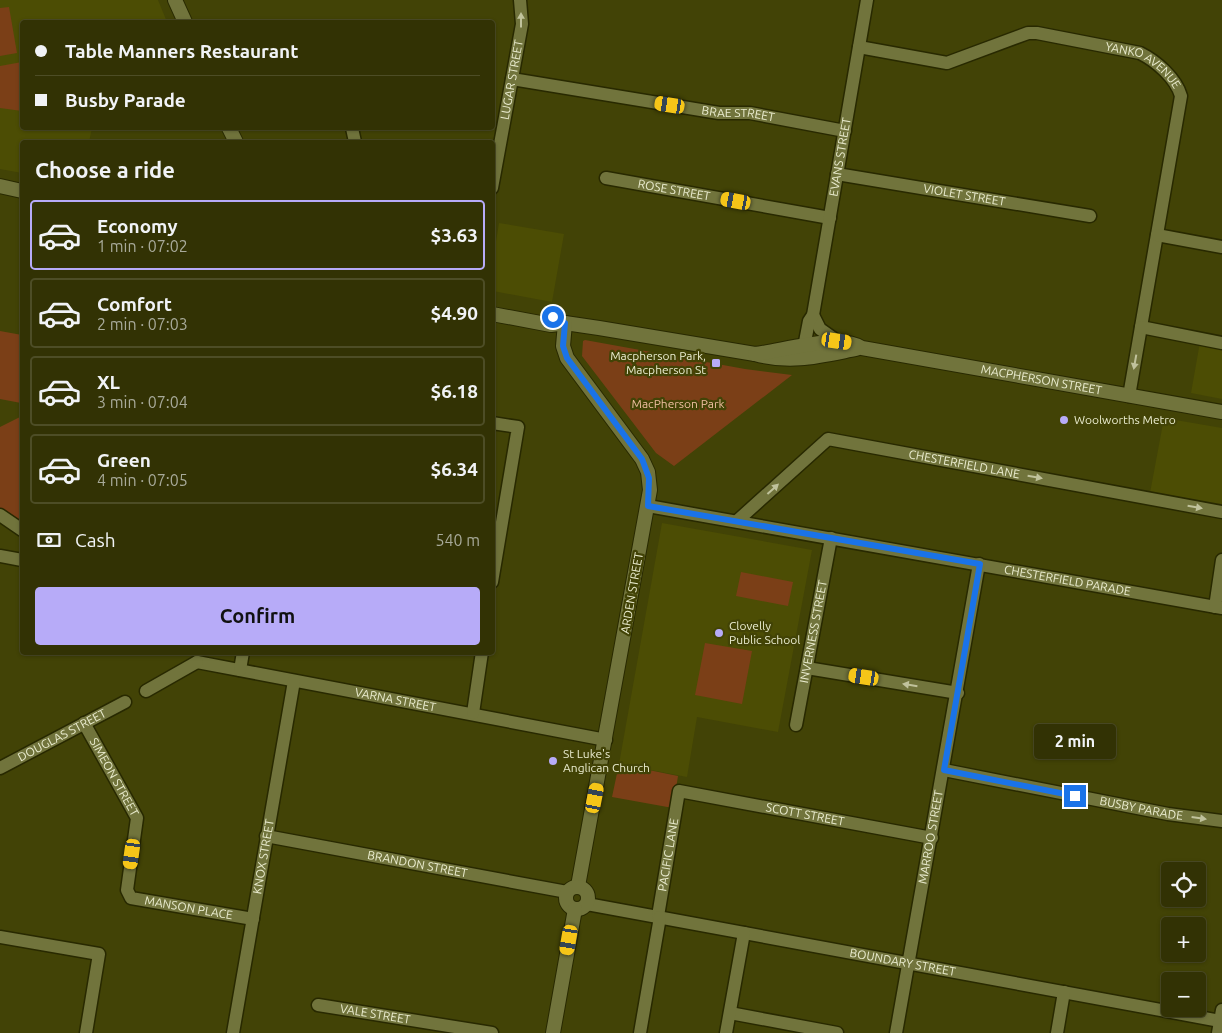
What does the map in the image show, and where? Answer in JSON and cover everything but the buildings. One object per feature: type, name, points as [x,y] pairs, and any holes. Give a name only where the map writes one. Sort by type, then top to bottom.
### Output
[{"type":"main road","points":[[175,0],[184,20]]},
{"type":"main road","points":[[0,186],[20,190]]},
{"type":"main road","name":"MACPHERSON STREET","points":[[495,306],[553,317],[565,323],[786,360],[837,341],[855,344],[862,348]]},
{"type":"main road","name":"MACPHERSON STREET","points":[[495,315],[551,325],[565,323]]},
{"type":"main road","name":"ARDEN STREET","points":[[565,323],[563,346],[567,358],[629,441],[648,472],[650,490],[606,740],[573,889]]},
{"type":"main road","name":"MACPHERSON STREET","points":[[806,352],[862,348],[1222,412]]},
{"type":"main road","points":[[553,1033],[581,906],[587,892],[573,889],[566,902],[581,906]]},
{"type":"street","name":"LUGAR STREET","points":[[495,172],[522,24],[520,0]]},
{"type":"street","name":"EVANS STREET","points":[[806,352],[809,321],[813,315],[867,0]]},
{"type":"street","name":"YANKO AVENUE","points":[[859,47],[947,63],[1028,33],[1037,33],[1128,49],[1150,58],[1172,79],[1181,96],[1129,396]]},
{"type":"street","name":"BRAE STREET","points":[[512,79],[719,113],[750,113],[845,131]]},
{"type":"street","name":"VIOLET STREET","points":[[837,174],[1090,216]]},
{"type":"street","name":"ROSE STREET","points":[[606,178],[830,218]]},
{"type":"street","points":[[1157,235],[1222,247]]},
{"type":"street","points":[[813,315],[820,329],[837,341]]},
{"type":"street","points":[[1141,327],[1222,342]]},
{"type":"street","points":[[495,423],[518,427],[495,559]]},
{"type":"street","name":"CHESTERFIELD LANE","points":[[737,521],[828,439],[1222,512]]},
{"type":"street","name":"CHESTERFIELD PARADE","points":[[648,506],[1218,608]]},
{"type":"street","points":[[0,515],[20,529]]},
{"type":"street","name":"INVERNESS STREET","points":[[796,725],[831,538]]},
{"type":"street","points":[[0,556],[20,560]]},
{"type":"street","points":[[1218,608],[1222,560]]},
{"type":"street","name":"MARROO STREET","points":[[896,1033],[980,564]]},
{"type":"street","points":[[240,670],[242,655]]},
{"type":"street","points":[[473,713],[482,655]]},
{"type":"street","points":[[146,690],[194,657]]},
{"type":"street","name":"VARNA STREET","points":[[194,657],[240,670],[294,681],[473,713],[606,740]]},
{"type":"street","points":[[807,668],[958,693]]},
{"type":"street","name":"KNOX STREET","points":[[233,1033],[294,681]]},
{"type":"street","name":"DOUGLAS STREET","points":[[0,768],[124,702]]},
{"type":"street","name":"SIMEON STREET","points":[[84,723],[137,818],[128,893]]},
{"type":"street","name":"BUSBY PARADE","points":[[944,770],[1168,814],[1222,821]]},
{"type":"street","name":"SCOTT STREET","points":[[679,791],[932,838]]},
{"type":"street","name":"PACIFIC LANE","points":[[640,1033],[679,791]]},
{"type":"street","name":"BRANDON STREET","points":[[266,836],[573,889]]},
{"type":"street","name":"MANSON PLACE","points":[[128,893],[131,898],[253,919]]},
{"type":"street","name":"BOUNDARY STREET","points":[[581,906],[659,916],[1220,1021]]},
{"type":"street","points":[[726,1033],[744,933]]},
{"type":"street","points":[[0,937],[99,954],[86,1033]]},
{"type":"street","points":[[1057,1033],[1064,992]]},
{"type":"street","name":"VALE STREET","points":[[318,1005],[492,1033]]},
{"type":"street","points":[[730,1013],[814,1031],[837,1033]]},
{"type":"shaded area","points":[[0,0],[158,0],[166,20],[20,20],[20,130],[92,130],[89,140],[20,140],[20,173],[0,169]]},
{"type":"shaded area","points":[[499,223],[564,234],[552,302],[495,291],[495,248]]},
{"type":"shaded area","points":[[1200,342],[1222,346],[1222,399],[1191,393]]},
{"type":"shaded area","points":[[1164,418],[1222,428],[1222,506],[1150,493]]},
{"type":"shaded area","name":"Clovelly Public School","points":[[662,523],[812,550],[778,732],[697,717],[687,777],[619,764]]},
{"type":"green space","points":[[9,7],[17,53],[0,56],[0,8]]},
{"type":"green space","points":[[20,62],[20,111],[0,108],[0,66]]},
{"type":"green space","points":[[0,331],[20,335],[20,403],[0,399]]},
{"type":"green space","name":"MacPherson Park","points":[[583,341],[745,369],[792,375],[674,466],[656,453],[582,356]]},
{"type":"green space","points":[[20,417],[20,523],[0,508],[0,427]]},
{"type":"green space","points":[[741,572],[793,582],[788,606],[736,596]]},
{"type":"green space","points":[[705,643],[752,651],[742,704],[695,695]]},
{"type":"green space","points":[[619,764],[678,776],[673,808],[612,797]]},
{"type":"place","name":"Macpherson Park, Macpherson St","points":[[716,363]]},
{"type":"place","name":"Woolworths Metro","points":[[1064,420]]},
{"type":"place","name":"Clovelly Public School","points":[[719,633]]},
{"type":"place","name":"St Luke's Anglican Church","points":[[553,761]]},
{"type":"route","points":[[553,317],[565,323],[563,346],[567,358],[642,459],[649,478],[648,506],[980,564],[944,770],[1075,796]]}]
